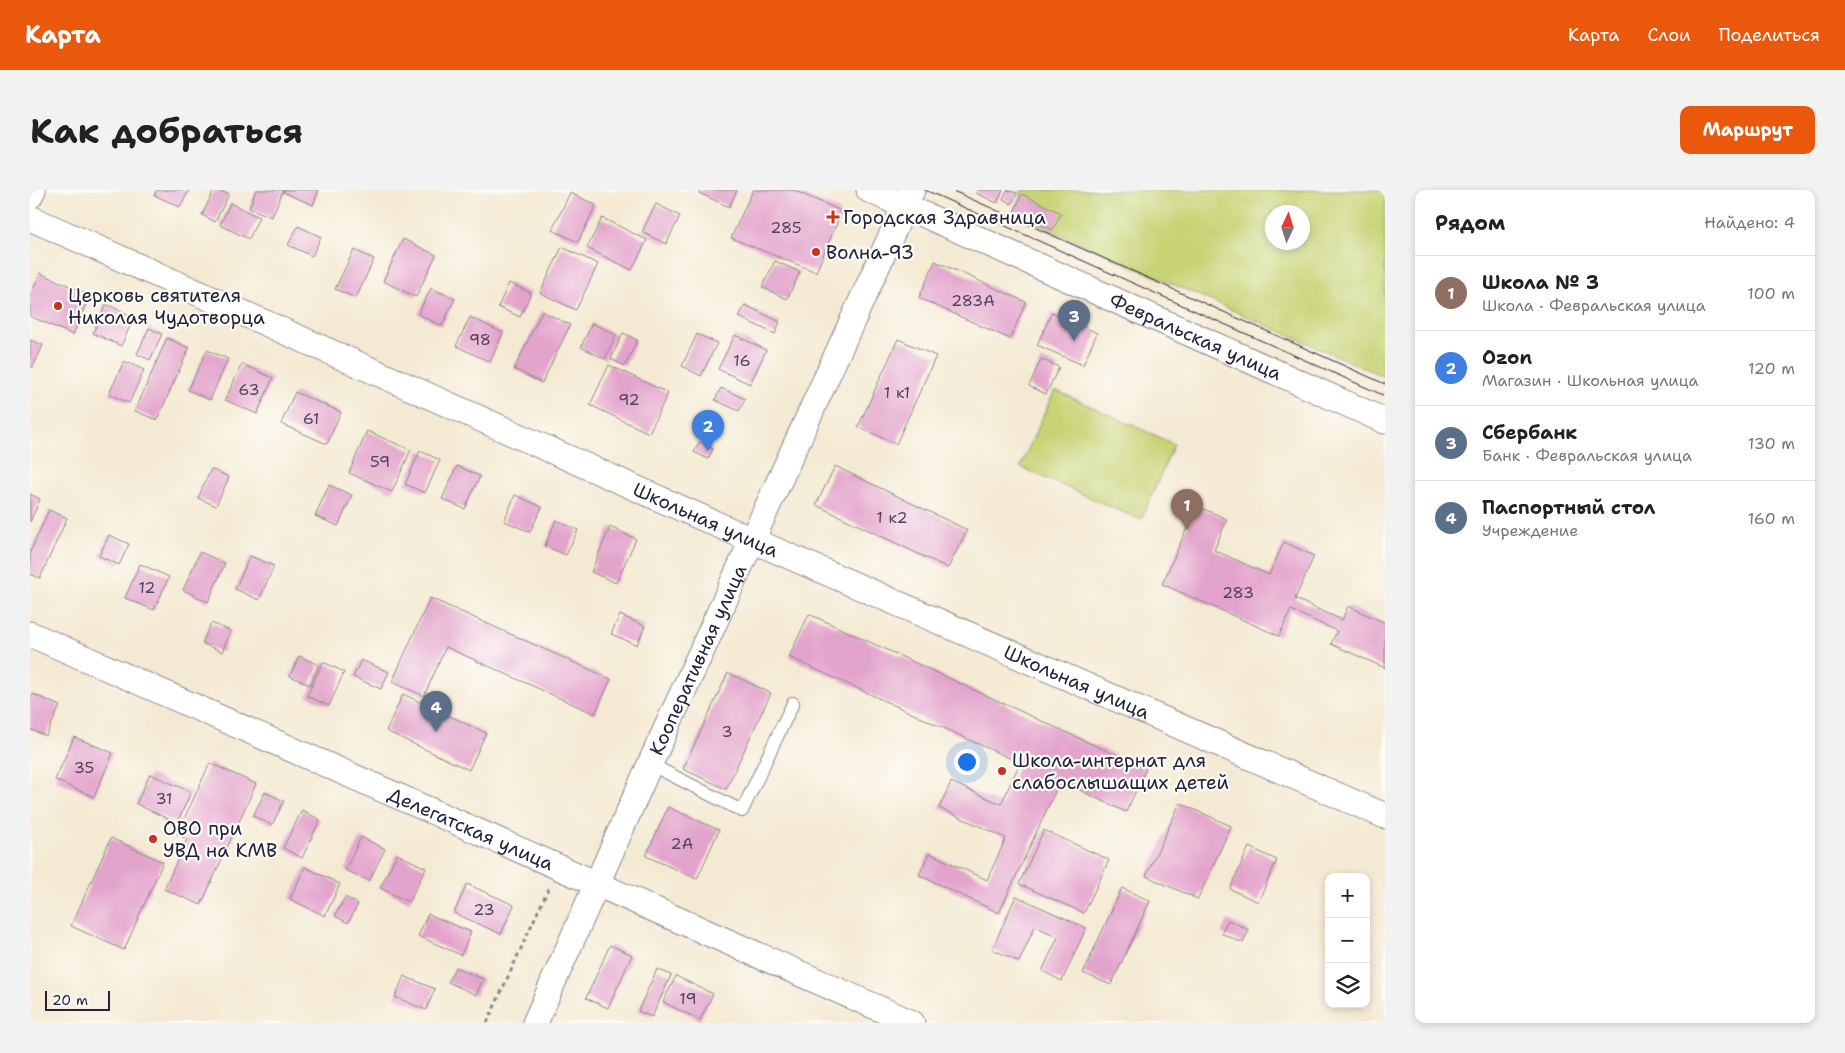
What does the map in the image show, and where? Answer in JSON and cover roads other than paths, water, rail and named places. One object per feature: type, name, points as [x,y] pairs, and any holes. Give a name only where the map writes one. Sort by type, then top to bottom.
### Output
[{"type":"street","points":[[30,196],[32,190]]},
{"type":"street","name":"Февральская улица","points":[[868,190],[908,198],[1385,421]]},
{"type":"street","name":"Кооперативная улица","points":[[535,1023],[650,764],[908,198]]},
{"type":"street","name":"Школьная улица","points":[[30,218],[752,540],[1385,816]]},
{"type":"street","name":"Делегатская улица","points":[[30,634],[912,1023]]},
{"type":"lane","points":[[650,764],[742,811],[793,703]]},
{"type":"tram line","points":[[925,190],[1385,396]]},
{"type":"tram line","points":[[951,190],[1385,384]]},
{"type":"place","name":"Городская Здравница","points":[[833,217]]},
{"type":"place","name":"Волна-93","points":[[816,252]]},
{"type":"place","name":"Церковь святителя Николая Чудотворца","points":[[58,306]]},
{"type":"place","name":"Сбербанк","points":[[1074,341]]},
{"type":"place","name":"Ozon","points":[[708,451]]},
{"type":"place","name":"Школа № 3","points":[[1187,530]]},
{"type":"place","name":"Паспортный стол","points":[[436,732]]},
{"type":"place","name":"Школа-интернат для слабослышащих детей","points":[[1002,771]]},
{"type":"place","name":"ОВО при УВД на КМВ","points":[[153,839]]}]
